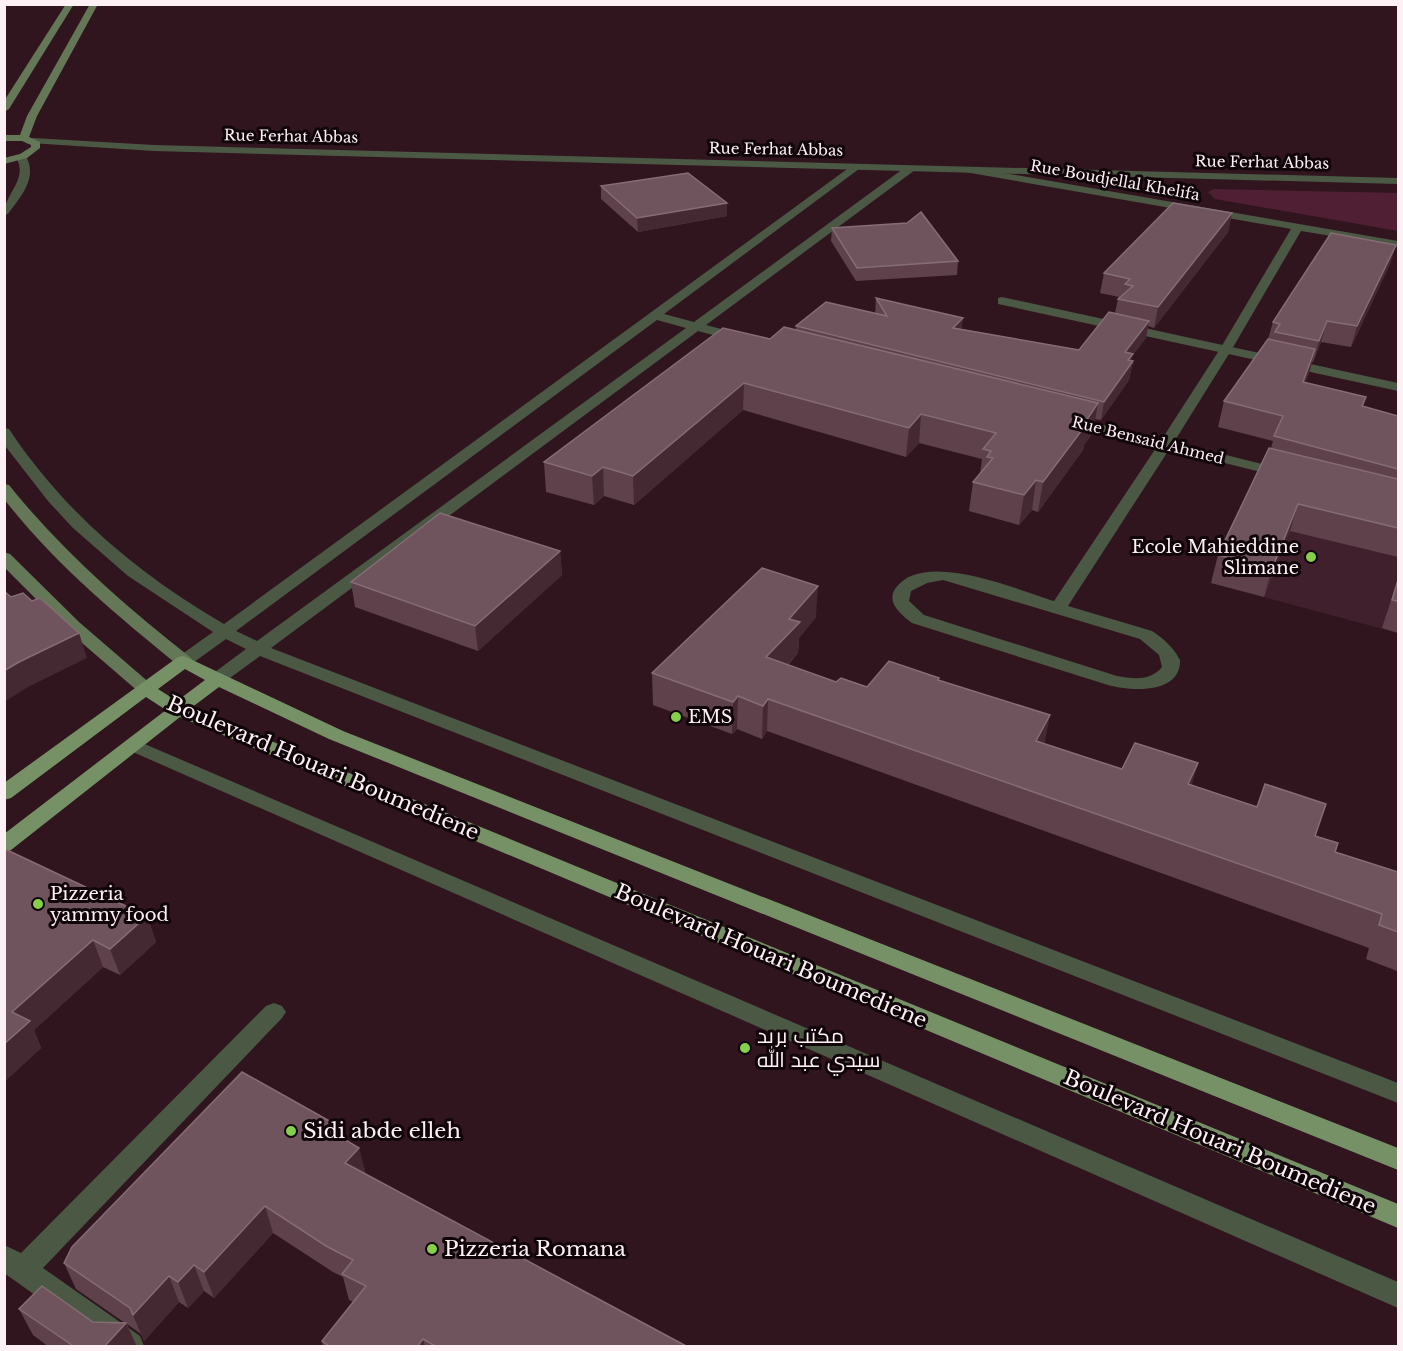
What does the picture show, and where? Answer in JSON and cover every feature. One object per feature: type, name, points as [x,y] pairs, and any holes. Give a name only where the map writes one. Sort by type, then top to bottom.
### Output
[{"type":"main road","points":[[4,109],[70,4]]},
{"type":"main road","points":[[29,140],[32,116],[94,4]]},
{"type":"main road","points":[[4,138],[29,140],[36,147],[24,156],[5,162]]},
{"type":"main road","points":[[4,488],[39,530],[79,572],[127,616],[184,661],[4,793]]},
{"type":"main road","points":[[4,557],[36,592],[87,640],[146,689]]},
{"type":"main road","name":"Boulevard Houari Boumediene","points":[[184,661],[336,735],[1398,1159]]},
{"type":"main road","points":[[4,845],[217,679]]},
{"type":"main road","name":"Boulevard Houari Boumediene","points":[[146,689],[179,710],[1398,1216]]},
{"type":"street","name":"Rue Ferhat Abbas","points":[[29,140],[154,148],[1398,181]]},
{"type":"street","name":"Rue Ferhat Abbas","points":[[24,156],[154,148]]},
{"type":"street","points":[[4,212],[27,176],[24,156]]},
{"type":"street","points":[[184,661],[858,166]]},
{"type":"street","points":[[217,679],[911,168]]},
{"type":"street","name":"Rue Boudjellal Khelifa","points":[[969,170],[1398,244]]},
{"type":"street","points":[[1058,608],[1226,349],[1298,226]]},
{"type":"street","points":[[1002,301],[1398,387]]},
{"type":"street","points":[[654,315],[753,341]]},
{"type":"street","name":"Rue Bensaid Ahmed","points":[[1062,419],[1298,477]]},
{"type":"street","points":[[4,432],[48,493],[98,542],[165,595],[223,631],[258,649],[1398,1093]]},
{"type":"street","points":[[943,575],[1058,608],[1146,634],[1168,651],[1172,662],[1169,670],[1160,678],[1148,683],[1131,684],[1114,681],[918,619],[907,612],[901,603],[900,594],[905,585],[915,579],[943,575]]},
{"type":"street","points":[[133,745],[1398,1294]]},
{"type":"street","points":[[130,1347],[14,1264],[274,1012]]},
{"type":"shaded area","points":[[1214,189],[1398,193],[1398,231],[1215,199],[1208,192]]},
{"type":"shaded area","name":"Ecole Mahieddine Slimane","points":[[1252,495],[1398,531],[1398,633],[1211,583]]},
{"type":"building","points":[[688,173],[727,203],[637,218],[601,186]]},
{"type":"building","points":[[1173,203],[1232,213],[1158,307],[1118,299],[1133,286],[1125,284],[1130,279],[1104,273]]},
{"type":"building","points":[[921,212],[958,261],[857,268],[832,228],[907,223]]},
{"type":"building","points":[[1331,233],[1396,245],[1357,326],[1327,321],[1319,341],[1275,332],[1280,324],[1273,322]]},
{"type":"building","points":[[876,298],[963,318],[953,328],[1079,350],[1109,312],[1149,321],[1125,352],[1133,354],[1128,360],[1133,361],[1104,402],[796,326],[826,302],[887,316]]},
{"type":"building","points":[[784,327],[1098,403],[1086,421],[1088,422],[1043,482],[1036,480],[1024,495],[973,482],[993,458],[987,457],[991,451],[983,449],[996,433],[921,414],[909,428],[744,383],[633,476],[603,467],[592,476],[544,462],[723,328],[770,339]]},
{"type":"building","points":[[1268,339],[1315,349],[1303,382],[1366,397],[1362,406],[1398,416],[1398,469],[1274,436],[1283,416],[1224,401]]},
{"type":"building","points":[[1269,448],[1398,479],[1398,528],[1298,504],[1272,569],[1218,555]]},
{"type":"building","points":[[440,513],[560,551],[475,626],[351,582]]},
{"type":"building","points":[[762,568],[818,586],[789,619],[800,622],[766,657],[836,682],[841,678],[867,687],[889,661],[939,678],[938,680],[1050,715],[1036,741],[1122,769],[1135,743],[1198,763],[1188,784],[1257,807],[1265,784],[1326,804],[1315,836],[1338,843],[1335,852],[1398,872],[1398,932],[1379,925],[1382,914],[768,699],[763,706],[738,696],[733,702],[652,673]]},
{"type":"building","points":[[1398,580],[1398,601],[1392,600]]},
{"type":"building","points":[[4,591],[11,597],[23,593],[32,601],[40,598],[79,633],[4,671]]},
{"type":"building","points":[[7,850],[147,916],[110,949],[93,940],[12,1012],[30,1021],[4,1044],[4,852]]},
{"type":"building","points":[[242,1072],[342,1128],[337,1135],[359,1148],[345,1163],[688,1347],[437,1347],[423,1339],[417,1347],[331,1347],[322,1341],[366,1286],[342,1274],[353,1260],[326,1246],[265,1206],[204,1272],[194,1265],[178,1282],[169,1276],[133,1315],[130,1308],[64,1263],[72,1247]]},
{"type":"building","points":[[42,1286],[93,1322],[126,1323],[104,1347],[75,1347],[19,1309]]},
{"type":"place","name":"Ecole Mahieddine Slimane","points":[[1311,557]]},
{"type":"place","name":"EMS","points":[[676,717]]},
{"type":"place","name":"Pizzeria yammy food","points":[[38,904]]},
{"type":"place","name":"مكتب بريد سيدي عبد الله","points":[[745,1048]]},
{"type":"place","name":"Sidi abde elleh","points":[[291,1131]]},
{"type":"place","name":"Pizzeria Romana","points":[[432,1249]]}]
